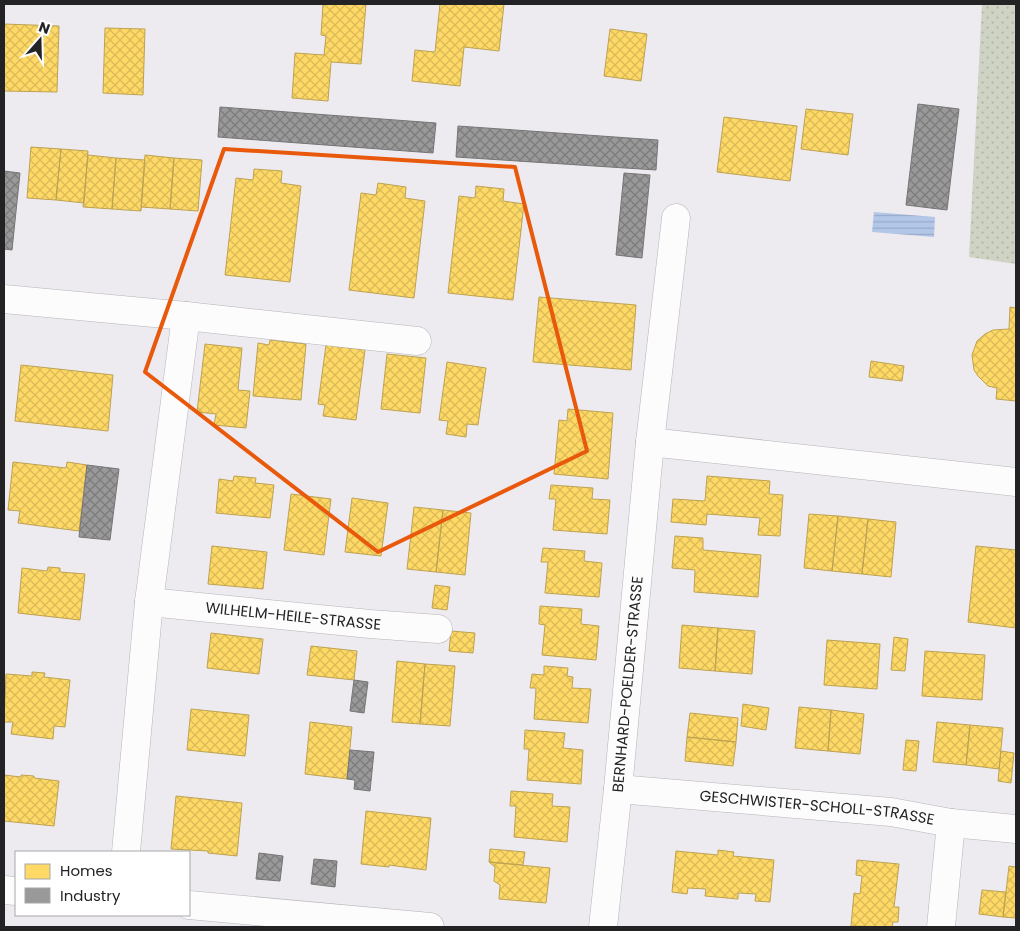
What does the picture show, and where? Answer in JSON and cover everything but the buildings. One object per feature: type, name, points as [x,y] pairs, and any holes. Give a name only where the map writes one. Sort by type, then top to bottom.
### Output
[{"type":"street","name":"BERNHARD-POELDER-STRASSE","points":[[603,927],[618,789],[650,442],[676,218]]},
{"type":"street","points":[[4,299],[186,316],[416,341]]},
{"type":"street","points":[[126,851],[149,602],[186,316]]},
{"type":"street","points":[[650,442],[1016,482]]},
{"type":"street","name":"WILHELM-HEILE-STRASSE","points":[[149,602],[438,629]]},
{"type":"street","name":"GESCHWISTER-SCHOLL-STRASSE","points":[[618,789],[891,812],[950,823],[1016,830]]},
{"type":"street","points":[[941,927],[950,823]]},
{"type":"street","points":[[190,905],[324,923],[430,927]]},
{"type":"highlighted area","points":[[224,149],[515,167],[587,451],[378,552],[145,372]]},
{"type":"green space","points":[[982,4],[1016,4],[1016,264],[969,257]]},
{"type":"water","points":[[874,212],[935,217],[934,237],[872,232]]}]
